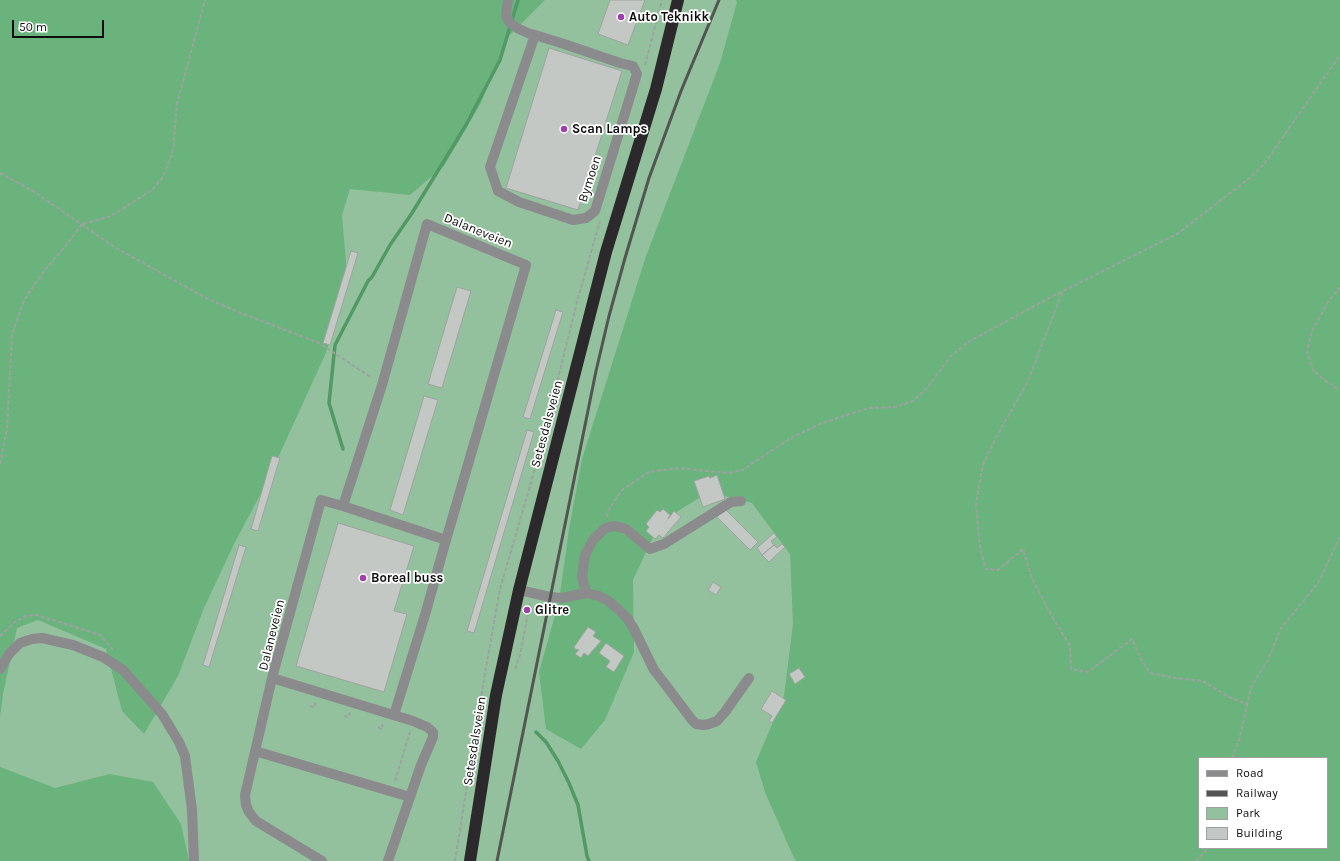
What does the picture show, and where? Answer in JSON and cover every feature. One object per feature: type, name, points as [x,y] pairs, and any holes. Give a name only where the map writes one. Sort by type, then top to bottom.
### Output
[{"type":"highway","name":"Setesdalsveien","points":[[470,861],[496,695],[518,590],[602,266],[656,89],[678,0]]},
{"type":"lane","name":"Bymoen","points":[[508,0],[505,13],[510,23],[517,28],[633,66],[637,74],[595,210],[586,218],[573,220],[519,202],[498,191],[490,167],[535,35]]},
{"type":"lane","name":"Dalaneveien","points":[[343,506],[382,385],[427,224],[526,265],[425,615],[394,715]]},
{"type":"lane","name":"Dalaneveien","points":[[388,861],[421,765],[433,737],[433,732],[427,727],[413,721],[272,678],[321,500],[446,540]]},
{"type":"lane","points":[[586,593],[582,577],[585,554],[593,540],[605,528],[615,526],[626,529],[650,549],[664,544],[731,502],[741,501]]},
{"type":"lane","points":[[518,590],[562,598],[586,593],[599,596],[607,600],[627,618],[654,670],[696,724],[704,725],[714,723],[721,716],[749,678]]},
{"type":"lane","points":[[0,669],[5,659],[14,648],[20,643],[32,638],[51,640],[73,645],[103,657],[123,670],[162,714],[180,742],[185,756],[192,810],[194,861]]},
{"type":"lane","points":[[272,678],[254,751],[245,795],[246,805],[256,821],[322,861]]},
{"type":"lane","points":[[254,751],[410,797]]},
{"type":"path","points":[[0,464],[7,429],[12,335],[24,300],[45,270],[82,224],[111,216],[152,190],[163,177],[173,151],[177,104],[205,0]]},
{"type":"path","points":[[605,528],[608,511],[622,490],[650,472],[677,468],[729,473],[742,470],[791,438],[822,423],[869,408],[895,407],[913,400],[926,389],[951,356],[968,342],[1062,292],[1177,234],[1251,177],[1265,163],[1340,55]]},
{"type":"path","points":[[0,173],[33,191],[116,248],[206,298],[320,343],[382,385]]},
{"type":"path","points":[[1340,286],[1328,302],[1312,331],[1308,352],[1313,370],[1327,382],[1340,390]]},
{"type":"path","points":[[1062,292],[1027,384],[998,434],[983,464],[976,504],[980,548],[986,569],[998,570],[1023,549],[1032,578],[1050,613],[1070,646],[1071,669],[1088,672],[1132,639],[1141,659],[1150,673],[1203,682],[1229,697],[1247,704]]},
{"type":"path","points":[[1232,757],[1239,741],[1251,687],[1268,660],[1281,628],[1318,583],[1340,537]]},
{"type":"path","points":[[513,676],[520,655],[532,593]]},
{"type":"path","points":[[0,636],[15,622],[26,616],[37,615],[100,635],[112,648],[118,666]]},
{"type":"path","points":[[392,792],[413,721]]},
{"type":"path","points":[[1196,861],[1207,849]]},
{"type":"green space","points":[[0,0],[1340,0],[1340,861],[0,861]]},
{"type":"green space","points":[[0,0],[545,0],[507,38],[481,103],[444,166],[410,195],[350,189],[342,215],[348,287],[325,355],[266,484],[234,544],[204,608],[178,676],[144,734],[122,711],[106,649],[38,620],[17,628],[3,694],[0,718]]},
{"type":"green space","points":[[736,0],[1340,0],[1340,861],[796,861],[765,792],[756,762],[784,696],[793,624],[790,554],[752,503],[709,492],[660,522],[633,580],[634,652],[605,720],[581,749],[546,729],[539,672],[559,601],[569,529],[582,459],[646,256],[720,63],[737,2]]},
{"type":"green space","points":[[0,767],[55,788],[110,774],[153,782],[181,824],[189,861],[0,861]]},
{"type":"building","name":"Auto Teknikk","points":[[610,0],[645,0],[628,45],[598,34]]},
{"type":"building","name":"Scan Lamps","points":[[549,48],[622,71],[578,210],[506,188]]},
{"type":"building","points":[[351,251],[358,253],[330,345],[323,343]]},
{"type":"building","points":[[457,287],[471,291],[442,388],[428,384]]},
{"type":"building","points":[[556,310],[563,312],[530,419],[523,417]]},
{"type":"building","points":[[424,396],[438,400],[403,515],[390,510]]},
{"type":"building","points":[[527,430],[534,432],[474,633],[467,631]]},
{"type":"building","points":[[272,456],[280,458],[258,531],[251,529]]},
{"type":"building","points":[[717,475],[725,499],[703,507],[694,481]]},
{"type":"building","points":[[663,509],[670,515],[668,519],[674,511],[681,517],[663,538],[659,535],[655,539],[646,531],[649,527],[646,524],[657,510],[660,512]]},
{"type":"building","points":[[725,509],[758,542],[750,550],[717,517]]},
{"type":"building","name":"Boreal buss","points":[[338,523],[414,546],[394,611],[407,614],[384,692],[296,666]]},
{"type":"building","points":[[774,533],[777,537],[771,541],[774,545],[762,555],[757,548]]},
{"type":"building","points":[[782,544],[785,547],[769,562],[762,555],[774,545],[777,548]]},
{"type":"building","points":[[239,545],[246,547],[209,667],[203,665]]},
{"type":"building","points":[[713,582],[721,587],[716,595],[708,590]]},
{"type":"building","points":[[588,627],[596,632],[593,636],[601,641],[588,656],[584,653],[581,658],[575,654],[579,650],[576,650],[574,647]]},
{"type":"building","points":[[606,643],[624,656],[614,672],[606,667],[610,661],[599,653]]},
{"type":"building","points":[[799,668],[805,677],[795,684],[789,674]]},
{"type":"building","points":[[772,691],[786,700],[772,723],[769,721],[772,716],[761,709]]},
{"type":"waterway","points":[[343,449],[329,403],[335,345],[368,281],[372,277],[390,245],[412,213],[466,125],[500,60],[518,0]]},
{"type":"waterway","points":[[536,732],[546,742],[569,783],[578,805],[589,861]]},
{"type":"railway","points":[[497,861],[596,371],[609,316],[649,178],[681,91],[719,0]]},
{"type":"place","name":"Auto Teknikk","points":[[621,17]]},
{"type":"place","name":"Scan Lamps","points":[[564,129]]},
{"type":"place","name":"Boreal buss","points":[[363,578]]},
{"type":"place","name":"Glitre","points":[[527,610]]}]
